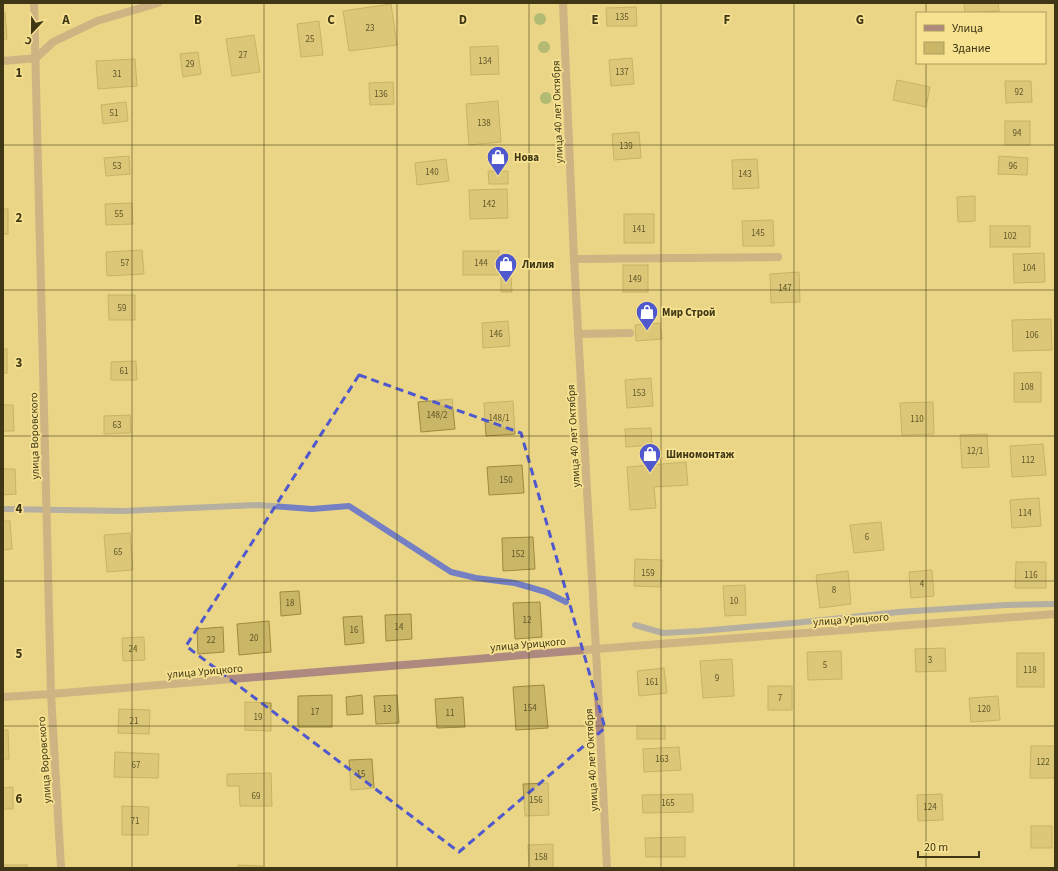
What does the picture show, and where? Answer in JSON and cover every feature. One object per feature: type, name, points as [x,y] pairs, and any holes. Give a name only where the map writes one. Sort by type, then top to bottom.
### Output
[{"type":"street","name":"улица Воровского","points":[[34,3],[51,694],[61,868]]},
{"type":"street","points":[[3,61],[36,58],[53,42],[97,21],[158,3]]},
{"type":"street","name":"улица 40 лет Октября","points":[[563,3],[574,259],[607,868]]},
{"type":"street","points":[[574,259],[778,257]]},
{"type":"street","points":[[578,334],[630,332]]},
{"type":"street","name":"улица Урицкого","points":[[3,697],[1055,614]]},
{"type":"highlighted area","points":[[359,375],[521,433],[605,728],[459,852],[186,646]]},
{"type":"building","points":[[964,3],[998,3],[999,11],[965,12]]},
{"type":"building","points":[[391,4],[397,45],[349,51],[343,11]]},
{"type":"building","points":[[636,7],[637,26],[607,26],[606,8]]},
{"type":"building","points":[[3,12],[5,12],[7,39],[3,39]]},
{"type":"building","points":[[319,21],[323,55],[301,57],[297,24]]},
{"type":"building","points":[[254,35],[260,72],[232,76],[226,39]]},
{"type":"building","points":[[498,46],[499,74],[471,75],[470,47]]},
{"type":"building","points":[[198,52],[201,74],[183,77],[180,54]]},
{"type":"building","points":[[632,58],[634,84],[611,86],[609,60]]},
{"type":"building","points":[[135,59],[137,86],[98,89],[96,61]]},
{"type":"building","points":[[897,80],[930,87],[926,107],[893,100]]},
{"type":"building","points":[[1005,81],[1031,81],[1032,102],[1006,103]]},
{"type":"building","points":[[393,82],[394,104],[370,105],[369,83]]},
{"type":"building","points":[[498,101],[501,142],[469,145],[466,104]]},
{"type":"building","points":[[126,102],[128,121],[103,124],[101,105]]},
{"type":"building","points":[[1005,121],[1030,121],[1030,145],[1005,145]]},
{"type":"building","points":[[639,132],[641,158],[614,160],[612,134]]},
{"type":"building","points":[[129,156],[130,174],[106,176],[104,158]]},
{"type":"building","points":[[999,156],[1028,158],[1027,175],[998,174]]},
{"type":"building","points":[[446,159],[449,181],[417,185],[415,163]]},
{"type":"building","points":[[757,159],[759,188],[733,189],[732,160]]},
{"type":"building","name":"Нова","points":[[488,171],[508,171],[508,184],[489,184]]},
{"type":"building","points":[[507,189],[508,218],[470,219],[469,190]]},
{"type":"building","points":[[975,196],[975,221],[958,222],[957,197]]},
{"type":"building","points":[[132,203],[133,224],[106,225],[105,204]]},
{"type":"building","points":[[3,209],[8,209],[8,234],[3,234]]},
{"type":"building","points":[[624,214],[654,214],[654,243],[624,243]]},
{"type":"building","points":[[773,220],[774,246],[743,246],[742,221]]},
{"type":"building","points":[[990,226],[1030,226],[1030,247],[990,247]]},
{"type":"building","points":[[142,250],[144,274],[107,276],[106,252]]},
{"type":"building","points":[[463,251],[499,251],[499,275],[463,275]]},
{"type":"building","points":[[1044,253],[1045,282],[1014,283],[1013,254]]},
{"type":"building","points":[[623,265],[648,265],[648,292],[623,292]]},
{"type":"building","points":[[799,272],[800,302],[771,303],[770,274]]},
{"type":"building","name":"Лилия","points":[[501,277],[511,277],[512,292],[501,292]]},
{"type":"building","points":[[108,295],[135,295],[135,320],[109,320]]},
{"type":"building","points":[[1051,319],[1052,350],[1013,351],[1012,320]]},
{"type":"building","points":[[508,321],[510,346],[483,348],[482,323]]},
{"type":"building","points":[[660,323],[662,339],[636,341],[635,325]]},
{"type":"building","points":[[3,349],[7,349],[7,373],[3,373]]},
{"type":"building","points":[[136,361],[137,380],[111,380],[111,362]]},
{"type":"building","points":[[1041,372],[1041,402],[1014,402],[1014,373]]},
{"type":"building","points":[[651,378],[653,406],[627,408],[625,380]]},
{"type":"building","points":[[452,399],[455,429],[421,432],[418,402]]},
{"type":"building","points":[[513,401],[515,434],[486,436],[484,403]]},
{"type":"building","points":[[933,402],[934,434],[902,435],[900,403]]},
{"type":"building","points":[[3,405],[13,405],[14,431],[3,431]]},
{"type":"building","points":[[130,415],[131,433],[104,434],[104,416]]},
{"type":"building","points":[[651,428],[652,445],[626,447],[625,429]]},
{"type":"building","points":[[987,434],[989,467],[962,468],[960,435]]},
{"type":"building","points":[[1043,444],[1046,475],[1012,477],[1010,446]]},
{"type":"building","points":[[686,462],[688,485],[654,487],[656,508],[630,510],[627,467]]},
{"type":"building","points":[[522,465],[524,493],[489,495],[487,467]]},
{"type":"building","points":[[3,469],[15,469],[16,494],[3,495]]},
{"type":"building","points":[[1039,498],[1041,526],[1012,528],[1010,500]]},
{"type":"building","points":[[3,521],[10,521],[12,549],[3,550]]},
{"type":"building","points":[[881,522],[884,550],[854,553],[850,525]]},
{"type":"building","points":[[130,533],[133,570],[107,572],[104,535]]},
{"type":"building","points":[[533,537],[535,569],[503,571],[502,538]]},
{"type":"building","points":[[635,559],[662,560],[661,587],[634,586]]},
{"type":"building","points":[[1016,562],[1046,562],[1046,588],[1015,588]]},
{"type":"building","points":[[932,570],[934,596],[911,598],[909,572]]},
{"type":"building","points":[[848,571],[851,604],[820,608],[816,575]]},
{"type":"building","points":[[745,585],[746,615],[725,616],[723,586]]},
{"type":"building","points":[[299,591],[301,614],[281,616],[280,592]]},
{"type":"building","points":[[540,602],[542,637],[515,639],[513,603]]},
{"type":"building","points":[[411,614],[412,639],[386,641],[385,615]]},
{"type":"building","points":[[362,616],[364,643],[345,645],[343,617]]},
{"type":"building","points":[[269,621],[271,652],[239,655],[237,624]]},
{"type":"building","points":[[223,627],[224,652],[198,654],[197,629]]},
{"type":"building","points":[[144,637],[145,660],[123,661],[122,638]]},
{"type":"building","points":[[945,648],[946,671],[916,672],[915,649]]},
{"type":"building","points":[[841,651],[842,679],[808,680],[807,652]]},
{"type":"building","points":[[1017,653],[1044,653],[1044,687],[1017,687]]},
{"type":"building","points":[[732,659],[734,696],[703,698],[700,661]]},
{"type":"building","points":[[664,668],[667,693],[639,696],[637,671]]},
{"type":"building","points":[[544,685],[548,728],[516,730],[513,687]]},
{"type":"building","points":[[768,686],[792,686],[792,710],[768,710]]},
{"type":"building","points":[[332,695],[332,727],[298,727],[298,696]]},
{"type":"building","points":[[362,695],[363,714],[347,715],[346,697]]},
{"type":"building","points":[[397,695],[399,723],[376,724],[374,696]]},
{"type":"building","points":[[998,696],[1000,720],[971,722],[969,698]]},
{"type":"building","points":[[463,697],[465,727],[437,728],[435,699]]},
{"type":"building","points":[[245,702],[271,703],[271,731],[245,730]]},
{"type":"building","points":[[119,709],[150,710],[149,734],[118,733]]},
{"type":"building","points":[[637,726],[665,726],[665,739],[637,739]]},
{"type":"building","points":[[3,730],[8,730],[9,759],[3,759]]},
{"type":"building","points":[[1031,746],[1055,746],[1055,778],[1030,778]]},
{"type":"building","points":[[679,747],[681,770],[644,772],[643,749]]},
{"type":"building","points":[[115,752],[159,754],[158,778],[114,777]]},
{"type":"building","points":[[372,759],[374,788],[351,790],[349,760]]},
{"type":"building","points":[[271,773],[272,806],[240,806],[239,786],[227,786],[227,774]]},
{"type":"building","points":[[548,783],[549,815],[525,816],[523,784]]},
{"type":"building","points":[[13,787],[13,809],[3,809],[3,788]]},
{"type":"building","points":[[693,794],[693,812],[643,813],[642,795]]},
{"type":"building","points":[[942,794],[943,820],[918,821],[917,795]]},
{"type":"building","points":[[122,806],[149,807],[148,835],[122,835]]},
{"type":"building","points":[[1031,826],[1052,826],[1052,848],[1031,848]]},
{"type":"building","points":[[685,837],[685,857],[646,857],[645,838]]},
{"type":"building","points":[[553,844],[553,868],[529,868],[528,845]]},
{"type":"building","points":[[3,865],[27,865],[27,868],[3,868]]},
{"type":"building","points":[[238,865],[263,866],[263,868],[238,868]]},
{"type":"waterway","points":[[3,509],[123,511],[258,505],[312,509],[349,506],[451,572],[476,578],[515,583],[546,592],[566,602]]},
{"type":"waterway","points":[[635,625],[663,633],[794,623],[899,612],[1006,605],[1055,604]]},
{"type":"place","name":"Нова","points":[[498,176]]},
{"type":"place","name":"Лилия","points":[[506,284]]},
{"type":"place","name":"Мир Строй","points":[[647,332]]},
{"type":"place","name":"Шиномонтаж","points":[[650,474]]}]
